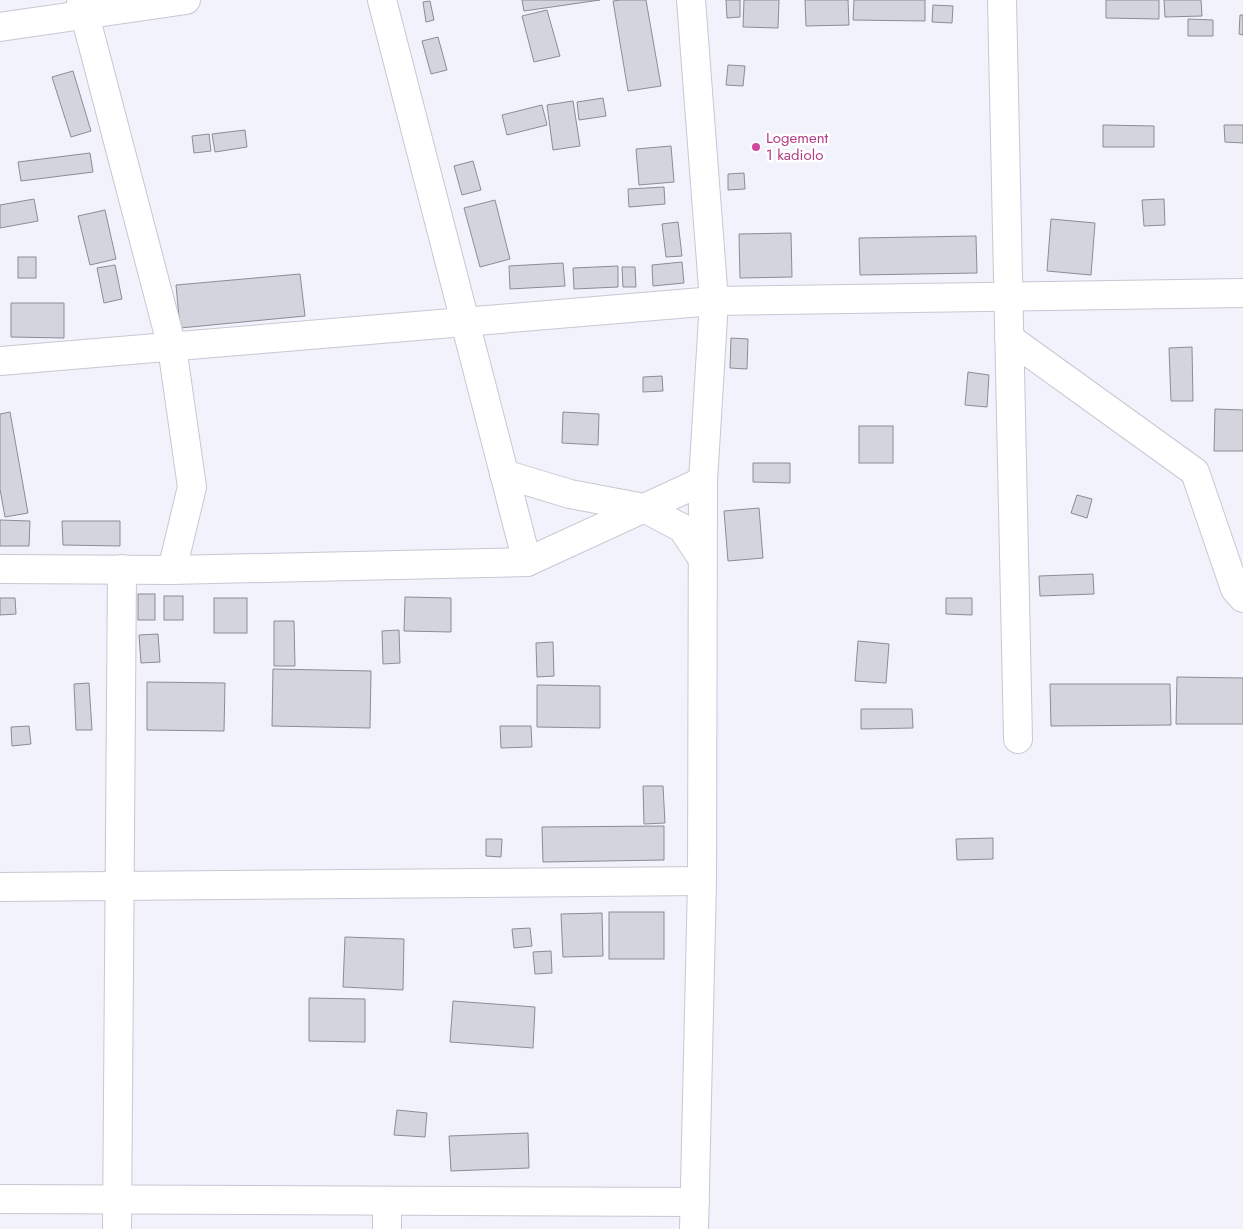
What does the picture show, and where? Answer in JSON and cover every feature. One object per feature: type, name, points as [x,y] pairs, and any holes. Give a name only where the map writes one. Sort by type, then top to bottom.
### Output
[{"type":"street","points":[[0,27],[83,7],[186,0]]},
{"type":"street","points":[[382,0],[527,562]]},
{"type":"street","points":[[691,0],[714,301],[703,481],[702,881],[694,1229]]},
{"type":"street","points":[[1002,0],[1018,739]]},
{"type":"street","points":[[83,7],[172,346],[192,487],[172,570]]},
{"type":"street","points":[[0,361],[714,301],[1243,293]]},
{"type":"street","points":[[1009,338],[1195,472],[1235,589],[1243,598]]},
{"type":"street","points":[[504,474],[570,494],[644,508],[682,528],[702,558]]},
{"type":"street","points":[[0,569],[172,570],[527,562],[703,481]]},
{"type":"street","points":[[117,1229],[122,570]]},
{"type":"street","points":[[0,887],[702,881]]},
{"type":"street","points":[[0,1199],[695,1202]]},
{"type":"street","points":[[387,1200],[387,1229]]},
{"type":"building","points":[[522,0],[600,0],[524,11]]},
{"type":"building","points":[[646,0],[661,86],[628,91],[613,1]]},
{"type":"building","points":[[726,0],[740,0],[740,17],[727,18]]},
{"type":"building","points":[[744,0],[779,0],[778,28],[743,27]]},
{"type":"building","points":[[805,0],[848,0],[849,25],[806,26]]},
{"type":"building","points":[[854,0],[925,0],[925,21],[853,20]]},
{"type":"building","points":[[1106,0],[1159,0],[1159,19],[1106,18]]},
{"type":"building","points":[[1164,0],[1201,0],[1202,16],[1165,17]]},
{"type":"building","points":[[430,1],[434,20],[426,22],[423,2]]},
{"type":"building","points":[[933,5],[953,6],[952,23],[932,22]]},
{"type":"building","points":[[547,10],[560,56],[534,62],[522,16]]},
{"type":"building","points":[[1240,15],[1243,15],[1243,35],[1239,34]]},
{"type":"building","points":[[1188,19],[1213,20],[1213,36],[1188,36]]},
{"type":"building","points":[[438,37],[447,70],[431,74],[422,41]]},
{"type":"building","points":[[728,65],[745,66],[743,86],[726,85]]},
{"type":"building","points":[[73,71],[91,131],[71,137],[52,77]]},
{"type":"building","points":[[603,98],[606,116],[579,120],[577,102]]},
{"type":"building","points":[[573,101],[580,146],[553,150],[547,105]]},
{"type":"building","points":[[542,105],[547,125],[507,135],[502,115]]},
{"type":"building","points":[[1103,125],[1154,126],[1154,147],[1103,147]]},
{"type":"building","points":[[1224,125],[1243,125],[1243,143],[1225,142]]},
{"type":"building","points":[[245,130],[247,147],[215,152],[212,134]]},
{"type":"building","points":[[209,134],[211,151],[194,153],[192,136]]},
{"type":"building","points":[[671,146],[674,182],[639,185],[636,149]]},
{"type":"building","points":[[90,153],[93,172],[21,181],[18,162]]},
{"type":"building","points":[[473,161],[481,190],[462,195],[454,166]]},
{"type":"building","points":[[744,173],[745,189],[728,190],[728,174]]},
{"type":"building","points":[[664,187],[665,204],[629,207],[628,189]]},
{"type":"building","points":[[34,199],[38,221],[0,228],[0,205]]},
{"type":"building","points":[[1164,199],[1165,225],[1144,226],[1142,200]]},
{"type":"building","points":[[495,200],[510,259],[480,267],[464,208]]},
{"type":"building","points":[[105,210],[116,259],[90,265],[78,216]]},
{"type":"building","points":[[1051,219],[1095,223],[1091,275],[1047,271]]},
{"type":"building","points":[[678,222],[682,256],[666,257],[662,224]]},
{"type":"building","points":[[791,233],[792,277],[740,278],[739,234]]},
{"type":"building","points":[[976,236],[977,273],[860,275],[859,238]]},
{"type":"building","points":[[18,257],[36,257],[36,278],[18,278]]},
{"type":"building","points":[[682,262],[684,283],[653,286],[652,265]]},
{"type":"building","points":[[563,263],[565,286],[510,289],[509,266]]},
{"type":"building","points":[[115,265],[122,299],[104,303],[97,268]]},
{"type":"building","points":[[618,266],[618,287],[574,289],[573,268]]},
{"type":"building","points":[[622,267],[635,267],[636,287],[623,287]]},
{"type":"building","points":[[300,274],[305,316],[180,328],[176,285]]},
{"type":"building","points":[[11,303],[64,303],[64,338],[11,337]]},
{"type":"building","points":[[731,338],[748,339],[747,369],[730,368]]},
{"type":"building","points":[[1192,347],[1193,401],[1171,401],[1169,348]]},
{"type":"building","points":[[968,372],[989,375],[987,407],[965,405]]},
{"type":"building","points":[[662,376],[663,391],[643,392],[643,377]]},
{"type":"building","points":[[1215,409],[1243,410],[1243,451],[1214,451]]},
{"type":"building","points":[[10,412],[28,513],[5,517],[0,489],[0,414]]},
{"type":"building","points":[[563,412],[599,414],[598,445],[562,443]]},
{"type":"building","points":[[859,426],[893,426],[893,463],[859,463]]},
{"type":"building","points":[[753,463],[790,463],[790,483],[753,482]]},
{"type":"building","points":[[1077,495],[1092,499],[1087,518],[1071,513]]},
{"type":"building","points":[[759,508],[763,558],[728,561],[724,511]]},
{"type":"building","points":[[0,520],[30,521],[29,546],[0,546]]},
{"type":"building","points":[[62,521],[120,521],[120,546],[63,545]]},
{"type":"building","points":[[1093,574],[1094,594],[1040,596],[1039,576]]},
{"type":"building","points":[[138,594],[155,594],[155,620],[138,620]]},
{"type":"building","points":[[164,596],[183,596],[183,620],[164,620]]},
{"type":"building","points":[[405,597],[451,598],[451,632],[404,631]]},
{"type":"building","points":[[0,598],[15,598],[16,614],[0,615]]},
{"type":"building","points":[[214,598],[247,598],[247,633],[214,633]]},
{"type":"building","points":[[946,598],[972,598],[972,615],[946,614]]},
{"type":"building","points":[[274,621],[294,621],[295,666],[274,666]]},
{"type":"building","points":[[399,630],[400,663],[383,664],[382,631]]},
{"type":"building","points":[[158,634],[160,662],[141,663],[139,635]]},
{"type":"building","points":[[858,641],[889,644],[886,683],[855,681]]},
{"type":"building","points":[[553,642],[554,676],[537,677],[536,643]]},
{"type":"building","points":[[273,669],[371,671],[370,728],[272,726]]},
{"type":"building","points":[[1177,677],[1243,678],[1243,724],[1176,724]]},
{"type":"building","points":[[147,682],[225,683],[224,731],[147,730]]},
{"type":"building","points":[[89,683],[92,730],[76,730],[74,684]]},
{"type":"building","points":[[1050,684],[1170,684],[1171,725],[1051,726]]},
{"type":"building","points":[[537,685],[600,686],[600,728],[537,727]]},
{"type":"building","points":[[861,709],[912,709],[913,728],[861,729]]},
{"type":"building","points":[[29,726],[31,744],[12,746],[11,727]]},
{"type":"building","points":[[500,726],[531,726],[532,747],[501,748]]},
{"type":"building","points":[[643,786],[663,786],[665,823],[644,824]]},
{"type":"building","points":[[664,826],[664,860],[543,862],[542,827]]},
{"type":"building","points":[[993,838],[993,859],[957,860],[956,839]]},
{"type":"building","points":[[486,839],[502,839],[501,857],[486,856]]},
{"type":"building","points":[[609,912],[664,912],[664,959],[609,959]]},
{"type":"building","points":[[602,913],[603,956],[563,957],[561,914]]},
{"type":"building","points":[[530,928],[532,946],[514,948],[512,929]]},
{"type":"building","points":[[345,937],[404,939],[403,990],[343,987]]},
{"type":"building","points":[[551,951],[552,973],[535,974],[533,952]]},
{"type":"building","points":[[309,998],[365,999],[365,1042],[309,1041]]},
{"type":"building","points":[[453,1001],[535,1007],[533,1048],[450,1042]]},
{"type":"building","points":[[397,1110],[427,1113],[425,1137],[394,1135]]},
{"type":"building","points":[[528,1133],[529,1168],[451,1171],[449,1136]]},
{"type":"place","name":"Logement 1 kadiolo","points":[[756,147]]}]
